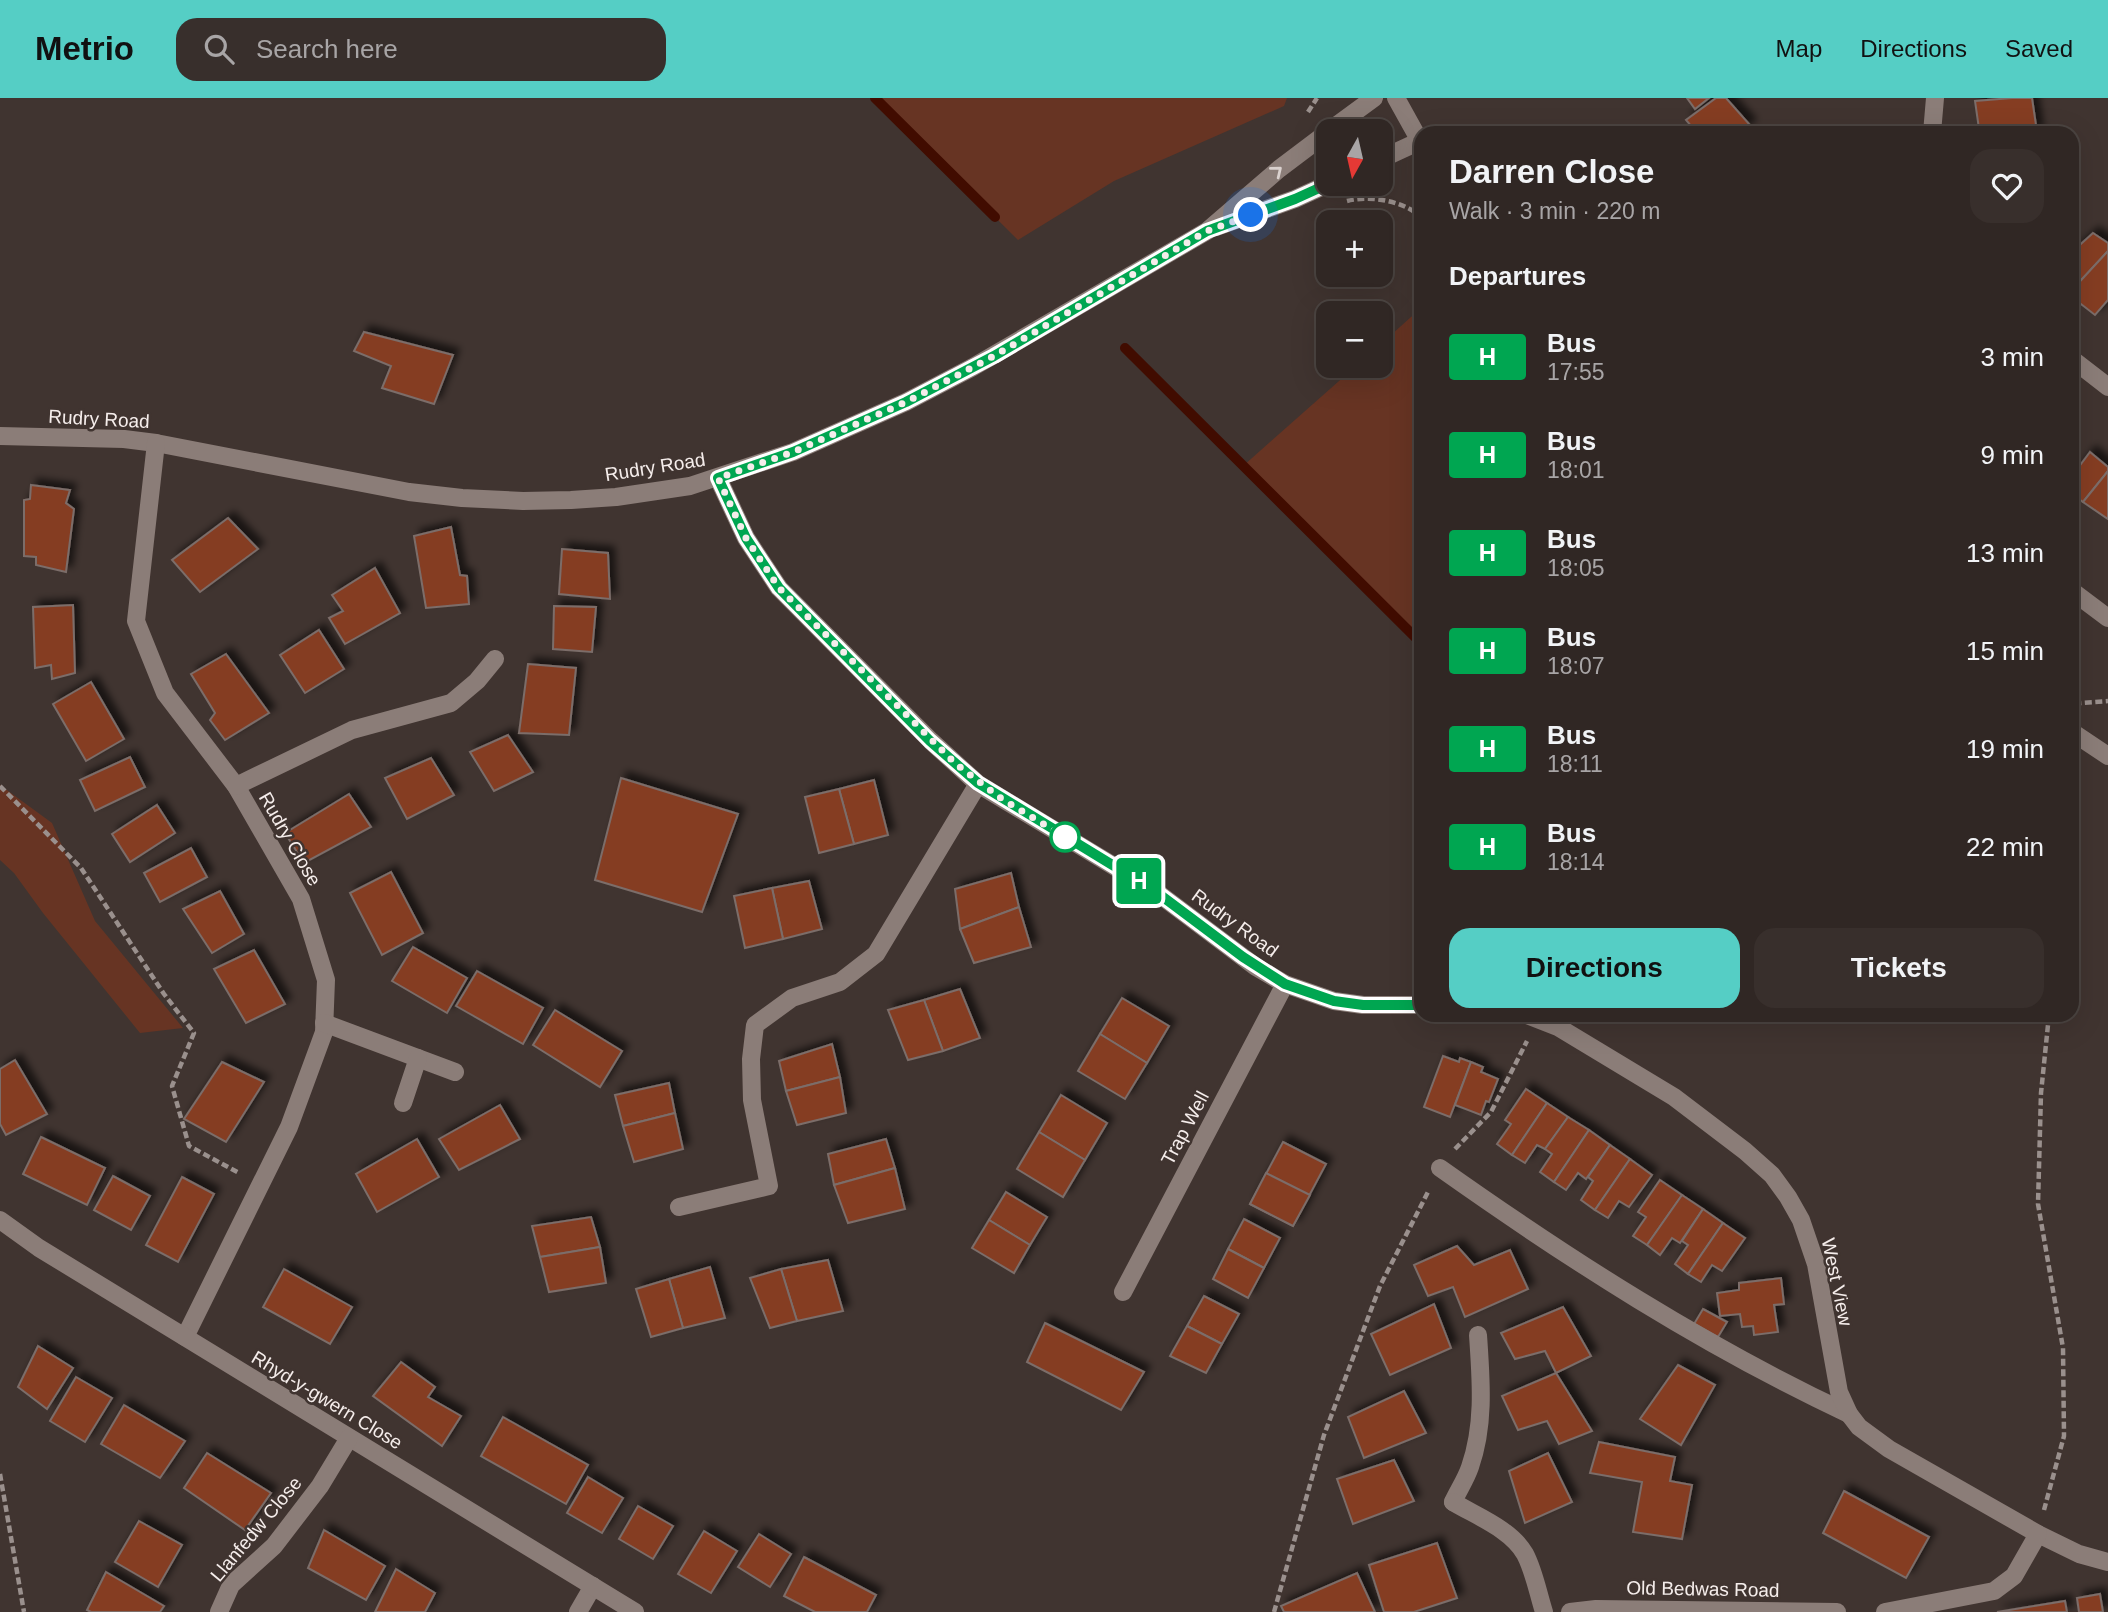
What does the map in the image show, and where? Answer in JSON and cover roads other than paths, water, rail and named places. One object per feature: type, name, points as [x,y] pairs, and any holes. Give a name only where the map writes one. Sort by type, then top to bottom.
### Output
[{"type":"street","points":[[1345,119],[1374,98]]},
{"type":"street","points":[[1396,98],[1414,131]]},
{"type":"street","points":[[1933,126],[1935,98]]},
{"type":"street","points":[[1207,231],[1316,140]]},
{"type":"street","points":[[1393,154],[1414,145]]},
{"type":"street","points":[[718,478],[793,452],[906,402],[985,361],[1207,231],[1316,189]]},
{"type":"street","points":[[2079,364],[2108,387]]},
{"type":"street","name":"Rudry Road","points":[[0,436],[124,439],[156,443],[409,492],[462,498],[523,501],[594,498],[678,488],[718,478],[746,538],[779,588],[930,741],[978,783],[1155,891],[1285,984],[1334,1001],[1363,1005],[1414,1005]]},
{"type":"street","name":"Rudry Close","points":[[156,443],[136,621],[165,693],[236,786],[302,899],[326,980],[324,1032],[289,1127],[185,1337]]},
{"type":"street","points":[[2079,596],[2108,618]]},
{"type":"street","points":[[236,786],[352,730],[452,703],[477,681],[495,659]]},
{"type":"street","points":[[2079,737],[2108,756]]},
{"type":"street","points":[[679,1207],[769,1185],[752,1100],[751,1059],[755,1025],[792,998],[840,982],[876,954],[978,783]]},
{"type":"street","name":"Trap Well","points":[[1123,1292],[1285,984]]},
{"type":"street","name":"West View","points":[[1543,1022],[1580,1040],[1674,1097],[1709,1122],[1772,1175],[1801,1220],[1816,1264],[1839,1392],[1849,1414],[1873,1439],[2038,1534],[2079,1554],[2108,1562]]},
{"type":"street","points":[[324,1023],[455,1072]]},
{"type":"street","points":[[403,1103],[418,1058]]},
{"type":"street","points":[[1440,1168],[1520,1225],[1662,1315],[1802,1392],[1849,1414]]},
{"type":"street","name":"Rhyd-y-gwern Close","points":[[0,1220],[38,1248],[635,1612]]},
{"type":"street","points":[[1478,1335],[1482,1403],[1480,1422],[1470,1467],[1453,1502],[1504,1532],[1518,1545],[1526,1555],[1544,1612]]},
{"type":"street","name":"Llanfedw Close","points":[[219,1612],[231,1585],[274,1546],[320,1486],[349,1438]]},
{"type":"street","points":[[1885,1612],[1994,1591],[2014,1576],[2038,1534]]},
{"type":"street","points":[[578,1612],[593,1586]]},
{"type":"street","name":"Old Bedwas Road","points":[[1570,1612],[1606,1609],[1837,1612]]},
{"type":"waterway","points":[[875,98],[995,217]]},
{"type":"waterway","points":[[1125,348],[1414,636]]}]
